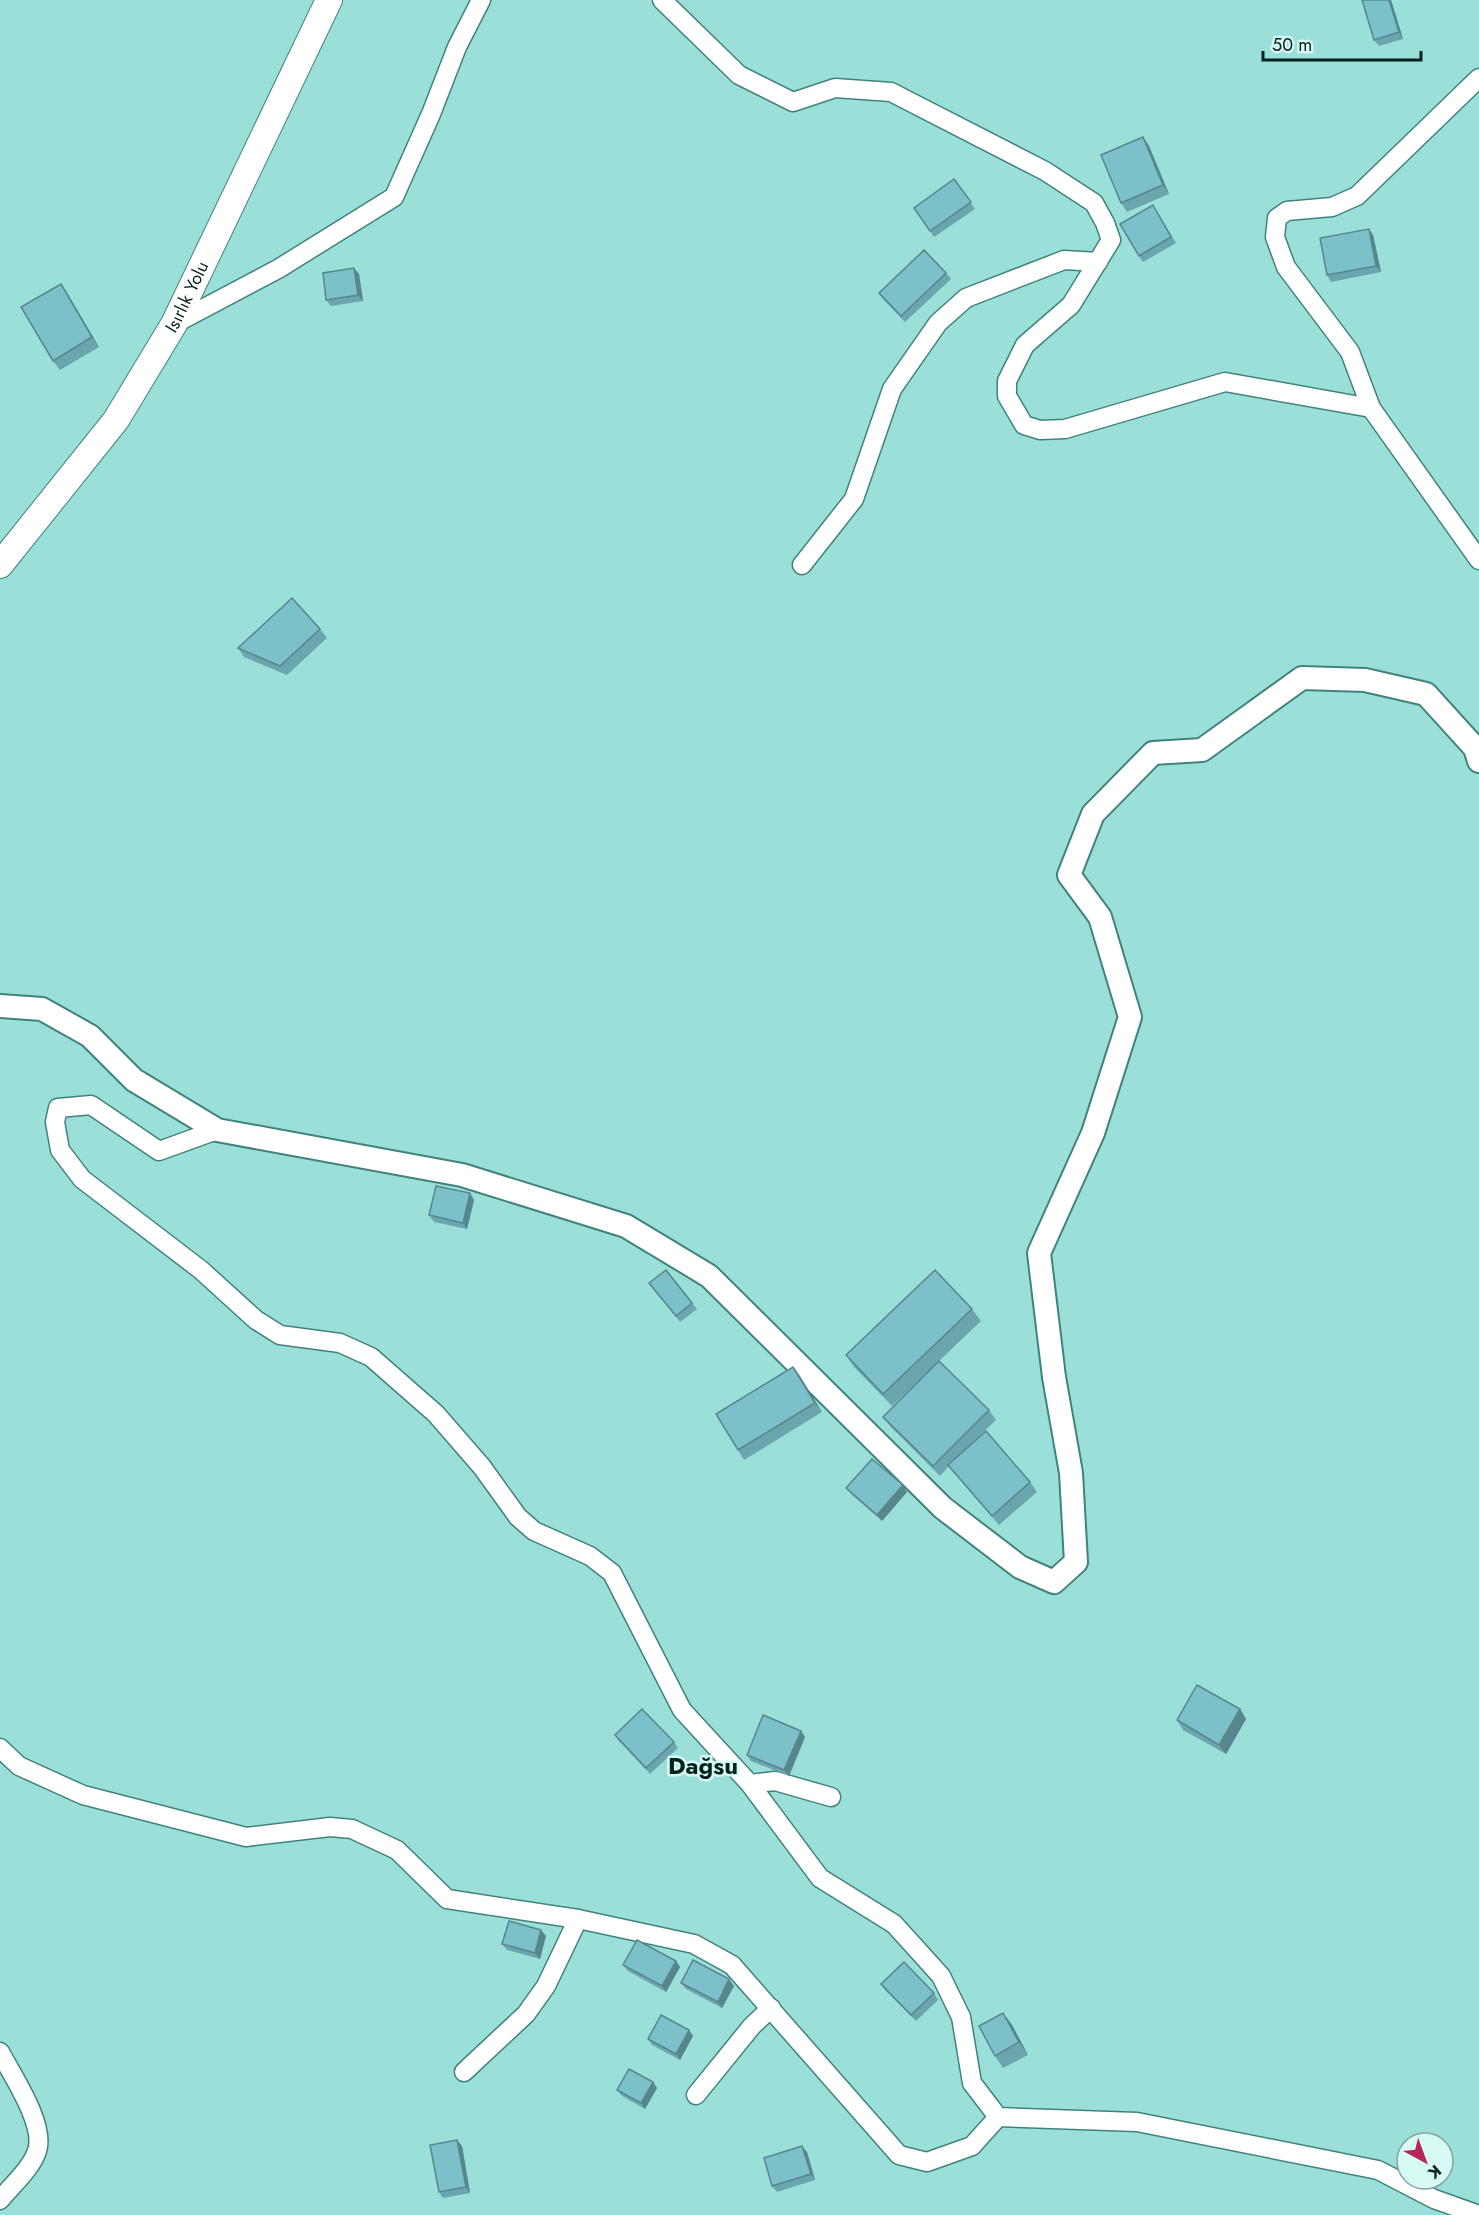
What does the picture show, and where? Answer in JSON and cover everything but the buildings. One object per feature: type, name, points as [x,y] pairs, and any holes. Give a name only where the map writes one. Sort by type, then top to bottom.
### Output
[{"type":"main road","name":"Isırlık Yolu","points":[[0,565],[116,420],[174,324],[329,0]]},
{"type":"street","points":[[174,324],[278,269],[394,197],[431,114],[457,47],[481,0]]},
{"type":"street","points":[[662,0],[739,75],[793,102],[835,88],[891,92],[1046,171],[1094,202],[1106,223],[1111,240],[1071,305],[1025,345],[1007,381],[1007,396],[1024,425],[1040,430],[1065,429],[1225,382],[1371,408]]},
{"type":"street","points":[[1479,78],[1357,196],[1332,207],[1287,212],[1277,218],[1275,237],[1286,267],[1350,352],[1371,408],[1479,560]]},
{"type":"street","points":[[802,565],[854,499],[892,389],[938,323],[966,298],[1064,260],[1098,262]]},
{"type":"street","points":[[0,1006],[42,1009],[90,1036],[134,1080],[217,1130],[462,1175],[626,1226],[709,1276],[943,1508],[1020,1567],[1054,1582],[1076,1562],[1071,1473],[1054,1377],[1039,1253],[1093,1133],[1130,1017],[1100,917],[1069,875],[1094,814],[1154,753],[1202,750],[1302,678],[1365,680],[1426,694],[1475,748],[1479,761]]},
{"type":"street","points":[[217,1130],[159,1151],[91,1105],[58,1108],[55,1122],[60,1150],[82,1179],[201,1270],[256,1320],[280,1335],[340,1343],[372,1358],[436,1414],[482,1467],[518,1517],[534,1531],[590,1556],[612,1573],[682,1710],[750,1784],[820,1878],[894,1924],[941,1976],[961,2017],[972,2083],[998,2117]]},
{"type":"street","points":[[0,1748],[19,1766],[83,1795],[246,1838],[330,1827],[352,1829],[397,1850],[447,1899],[578,1919],[694,1944],[732,1965],[899,2156],[927,2162],[972,2146],[998,2117]]},
{"type":"street","points":[[750,1784],[776,1781],[831,1797]]},
{"type":"street","points":[[464,2072],[526,2014],[546,1986],[578,1919]]},
{"type":"street","points":[[696,2096],[753,2026],[771,2008]]},
{"type":"street","points":[[0,2052],[33,2117],[39,2138],[37,2151],[24,2172],[0,2200]]},
{"type":"street","points":[[998,2117],[1137,2122],[1378,2170],[1434,2199],[1479,2215]]},
{"type":"district","name":"Dağsu","points":[[703,1765]]}]
